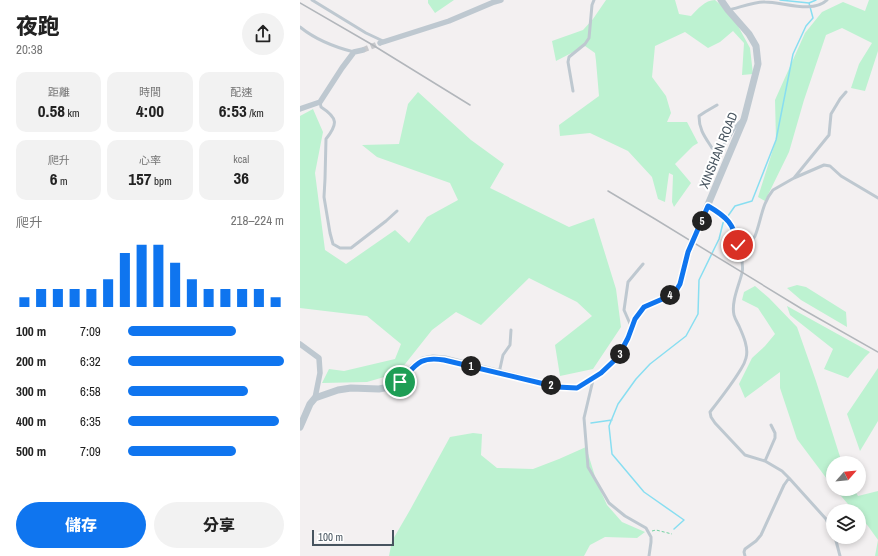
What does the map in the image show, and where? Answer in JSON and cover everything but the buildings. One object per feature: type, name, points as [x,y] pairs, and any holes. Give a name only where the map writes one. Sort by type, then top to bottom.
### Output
[{"type":"street","points":[[383,42],[449,21],[500,0]]},
{"type":"street","name":"XINSHAN ROAD","points":[[316,398],[338,390],[351,388],[389,388],[400,382],[413,367],[423,360],[433,358],[499,372],[557,387],[577,388],[601,373],[618,357],[628,338],[635,319],[644,307],[674,294],[680,284],[688,252],[744,119],[758,64],[756,46],[749,34],[721,0]]},
{"type":"street","points":[[300,109],[320,102],[354,52],[363,50]]},
{"type":"street","points":[[300,344],[319,358],[320,373],[316,398],[310,404],[300,427]]},
{"type":"lane","points":[[312,0],[366,34],[383,42]]},
{"type":"lane","points":[[573,91],[568,62],[569,57],[585,44],[589,38],[592,5],[594,0]]},
{"type":"lane","points":[[728,10],[764,2],[812,6],[824,3],[827,0]]},
{"type":"lane","points":[[300,27],[328,44],[354,52]]},
{"type":"lane","points":[[794,178],[829,135],[831,114],[846,92]]},
{"type":"lane","points":[[320,102],[321,107],[328,112],[335,123],[333,130],[326,139],[326,179],[324,196],[333,244],[340,248],[351,248],[397,211]]},
{"type":"lane","points":[[717,106],[699,116],[699,124],[702,134],[712,148],[718,149],[726,143],[737,124],[744,119]]},
{"type":"lane","points":[[738,245],[752,240],[755,236],[765,204],[773,190],[794,178],[824,165],[830,166],[841,176],[878,198]]},
{"type":"lane","points":[[708,206],[718,211],[728,221],[735,232],[742,272],[734,301],[734,314],[745,341],[746,357],[746,361],[737,376],[710,412],[711,417],[745,455],[765,461],[782,471],[826,519]]},
{"type":"lane","points":[[632,327],[624,310],[628,282],[643,264]]},
{"type":"lane","points":[[499,372],[503,355],[510,345],[511,330]]},
{"type":"lane","points":[[593,378],[584,418],[588,467],[609,503],[625,516],[646,528],[651,536],[649,556]]},
{"type":"lane","points":[[765,461],[775,438],[775,433],[771,425]]},
{"type":"lane","points":[[745,556],[745,549],[756,541],[761,535],[784,485],[789,478]]},
{"type":"lane","points":[[837,544],[840,556]]},
{"type":"path","points":[[648,531],[656,530],[672,534]]},
{"type":"green space","points":[[428,0],[454,0],[435,13],[428,3]]},
{"type":"green space","points":[[606,0],[675,0],[679,14],[691,16],[705,3],[715,0],[732,15],[750,48],[753,74],[742,75],[744,43],[733,31],[720,42],[708,48],[685,32],[655,46],[652,77],[666,96],[671,113],[667,122],[687,122],[698,143],[675,164],[691,183],[674,207],[672,202],[673,175],[669,173],[665,202],[658,199],[652,177],[628,151],[590,133],[560,136],[559,125],[599,96],[595,53],[585,46],[556,61],[552,41],[583,30],[593,19]]},
{"type":"green space","points":[[869,0],[878,0],[878,51],[865,91],[851,88],[859,64],[872,43],[842,28],[826,35],[804,100],[789,152],[765,201],[758,197],[776,140],[775,100],[805,33],[822,12],[843,2],[865,11]]},
{"type":"green space","points":[[418,92],[471,140],[504,164],[490,188],[569,227],[594,218],[616,289],[621,327],[593,369],[560,376],[555,345],[592,316],[577,302],[529,278],[481,325],[456,312],[432,330],[398,373],[367,382],[322,383],[329,369],[344,371],[395,359],[401,344],[367,316],[300,308],[300,116],[313,109],[323,132],[315,173],[325,250],[346,264],[395,230],[409,243],[427,217],[458,200],[450,183],[377,157],[362,145],[399,144],[408,104]]},
{"type":"green space","points":[[797,285],[806,287],[846,312],[847,327],[801,300],[787,288]]},
{"type":"green space","points":[[755,286],[797,327],[840,456],[826,456],[826,478],[797,439],[780,388],[780,372],[745,398],[739,384],[752,358],[775,334],[758,308],[742,300],[744,292]]},
{"type":"green space","points":[[787,306],[870,352],[848,378],[824,369],[833,349],[790,315]]},
{"type":"green space","points":[[878,368],[878,421],[860,451],[847,414]]},
{"type":"green space","points":[[473,433],[482,434],[481,455],[497,468],[533,469],[586,447],[597,483],[607,505],[622,522],[645,532],[637,538],[605,537],[590,545],[584,556],[389,556],[392,541],[450,437]]},
{"type":"green space","points":[[878,491],[878,540],[866,524],[866,504],[848,504],[841,496],[866,496],[866,494]]},
{"type":"green space","points":[[878,540],[878,556],[875,556]]},
{"type":"waterway","points":[[780,0],[809,3],[816,0]]},
{"type":"waterway","points":[[674,529],[684,520],[644,492],[612,454],[609,426],[618,404],[636,379],[650,364],[686,336],[698,314],[699,280],[719,239],[723,223],[735,206],[752,201],[776,140],[793,54],[806,26],[813,18],[809,3]]},
{"type":"waterway","points":[[591,423],[612,420]]},
{"type":"tunnel","points":[[363,50],[380,43]]},
{"type":"railway","points":[[300,3],[371,44],[470,105]]},
{"type":"railway","points":[[608,191],[802,309],[878,352]]},
{"type":"route","points":[[400,382],[413,367],[423,360],[433,358],[557,387],[577,388],[601,373],[618,357],[628,338],[635,319],[644,307],[674,294],[680,284],[688,252],[708,206],[718,211],[732,226],[738,245]]}]
